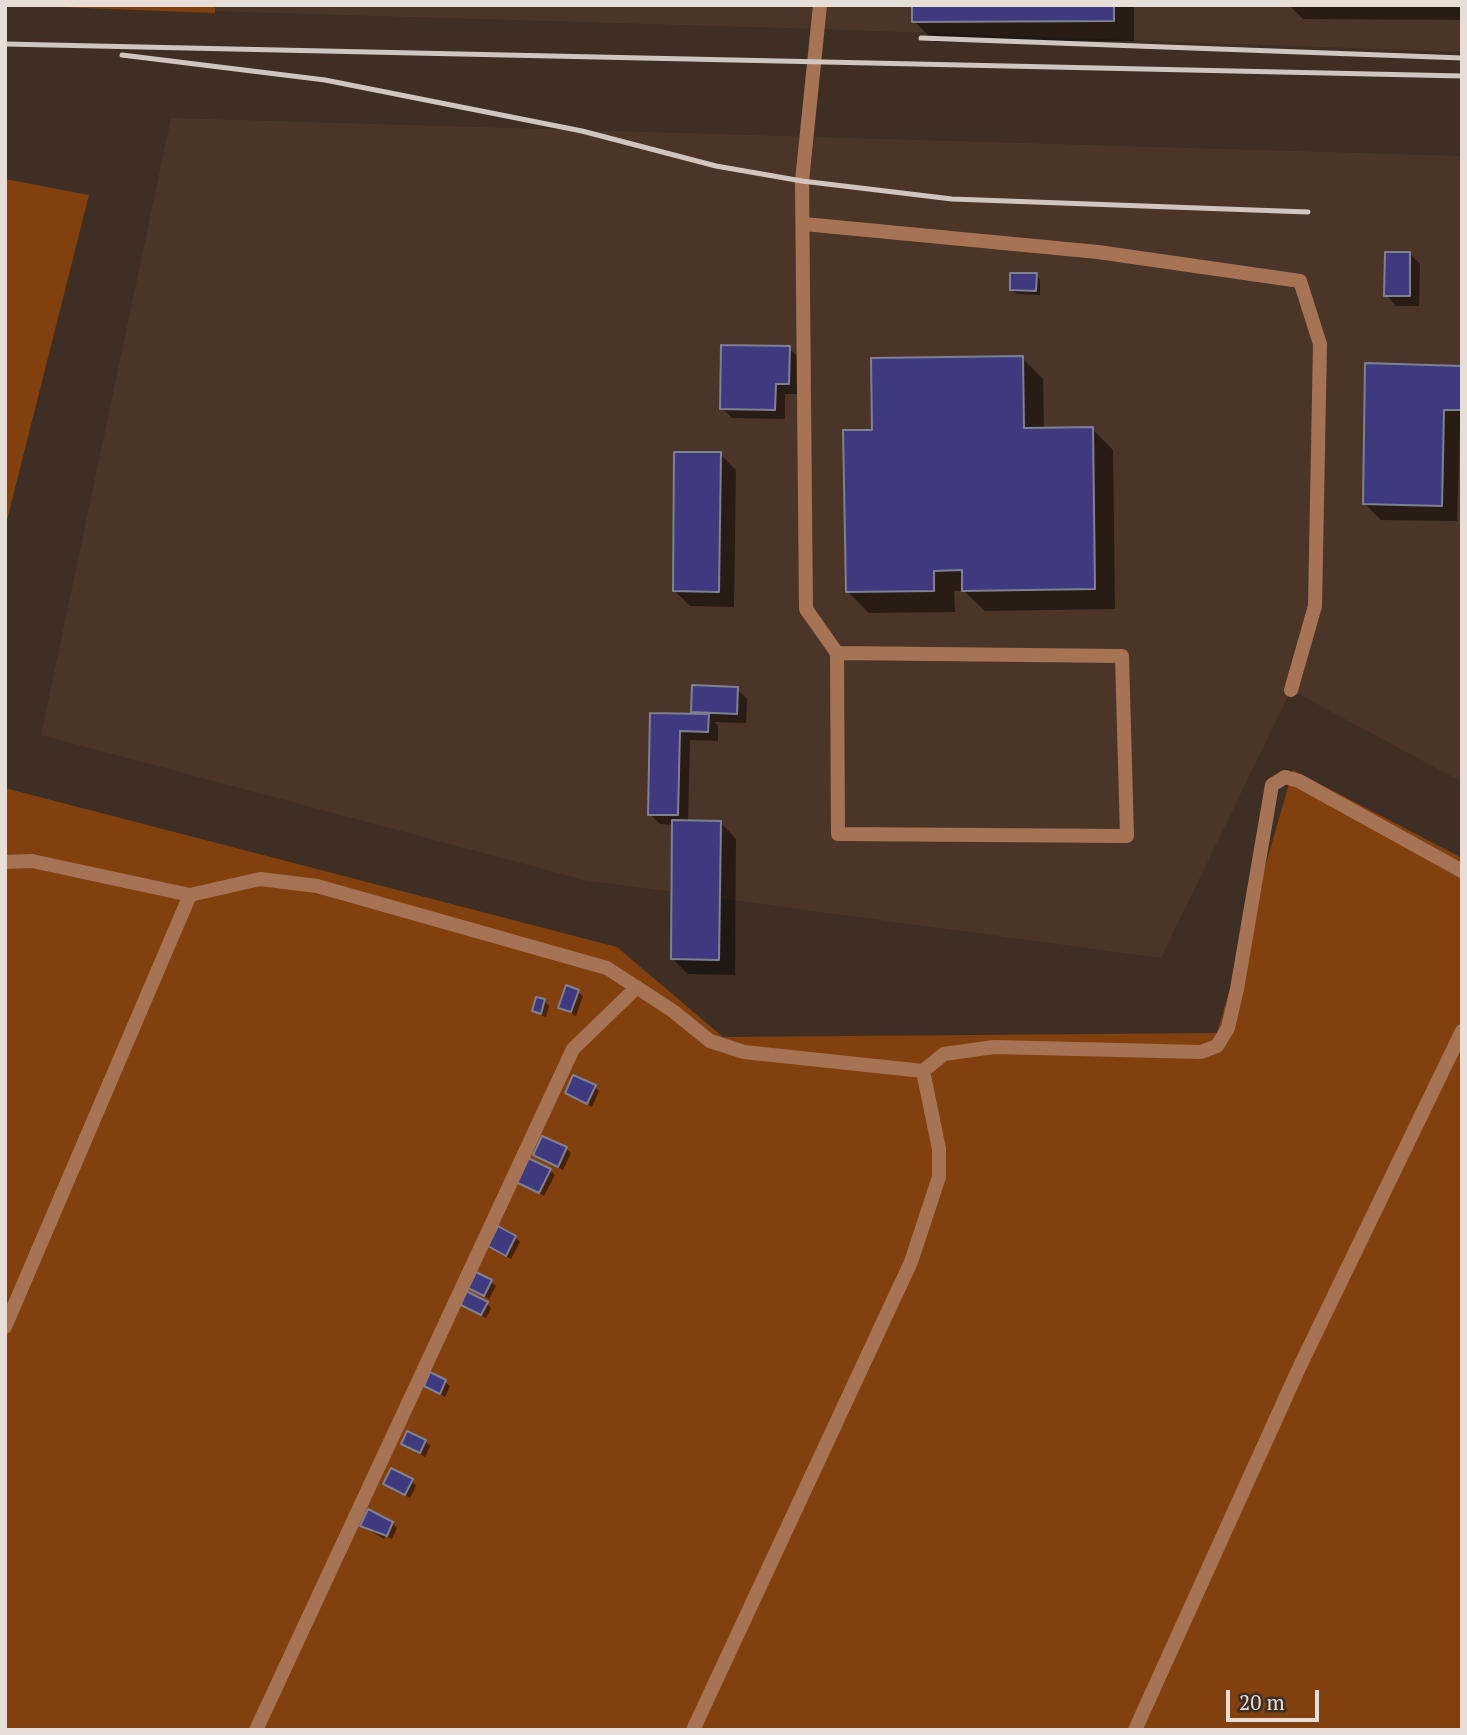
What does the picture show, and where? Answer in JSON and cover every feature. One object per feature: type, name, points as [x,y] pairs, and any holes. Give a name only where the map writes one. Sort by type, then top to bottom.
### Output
[{"type":"lane","points":[[820,5],[802,181],[806,609],[837,653],[838,834],[1127,836],[1122,656],[837,653]]},
{"type":"lane","points":[[804,224],[1098,252],[1300,281],[1320,344],[1315,606],[1291,690]]},
{"type":"lane","points":[[5,862],[32,861],[190,895],[260,879],[317,886],[607,968],[710,1041],[744,1052],[923,1071],[944,1054],[994,1047],[1201,1052],[1217,1046],[1228,1028],[1237,989],[1272,785],[1285,777],[1299,781],[1462,871]]},
{"type":"lane","points":[[5,1327],[190,895]]},
{"type":"lane","points":[[256,1730],[573,1049],[637,987]]},
{"type":"lane","points":[[1135,1730],[1299,1368],[1462,1031]]},
{"type":"lane","points":[[693,1730],[911,1262],[939,1177],[939,1149],[923,1071]]},
{"type":"shaded area","points":[[5,5],[1462,5],[1462,52],[818,29]]},
{"type":"shaded area","points":[[5,5],[215,5],[215,13]]},
{"type":"shaded area","points":[[171,118],[1462,156],[1462,782],[1291,690],[1161,958],[584,880],[41,735]]},
{"type":"shaded area","points":[[5,179],[89,195],[5,528]]},
{"type":"shaded area","points":[[1293,770],[1462,858],[1462,1730],[5,1730],[5,788],[617,947],[723,1037],[1217,1033]]},
{"type":"building","points":[[912,5],[1114,5],[1114,21],[912,22]]},
{"type":"building","points":[[1385,252],[1410,252],[1410,296],[1384,296]]},
{"type":"building","points":[[1010,273],[1037,273],[1036,291],[1010,290]]},
{"type":"building","points":[[721,345],[790,346],[789,384],[776,384],[775,410],[720,409]]},
{"type":"building","points":[[1023,356],[1024,428],[1093,427],[1095,589],[962,591],[962,570],[934,571],[934,591],[846,592],[843,430],[872,430],[871,358]]},
{"type":"building","points":[[1365,363],[1462,366],[1462,410],[1444,410],[1442,506],[1363,504]]},
{"type":"building","points":[[674,452],[721,452],[719,592],[673,591]]},
{"type":"building","points":[[692,685],[738,687],[737,714],[691,712]]},
{"type":"building","points":[[650,713],[709,714],[708,732],[680,731],[678,815],[648,815]]},
{"type":"building","points":[[672,820],[721,821],[719,960],[671,959]]},
{"type":"building","points":[[566,985],[579,990],[571,1012],[558,1008]]},
{"type":"building","points":[[536,997],[545,999],[541,1014],[532,1011]]},
{"type":"building","points":[[573,1075],[596,1085],[587,1104],[565,1093]]},
{"type":"building","points":[[542,1136],[567,1147],[558,1167],[533,1155]]},
{"type":"building","points":[[528,1158],[551,1169],[539,1193],[516,1182]]},
{"type":"building","points":[[498,1226],[516,1236],[506,1256],[488,1246]]},
{"type":"building","points":[[476,1272],[492,1280],[484,1296],[468,1288]]},
{"type":"building","points":[[466,1291],[488,1302],[481,1315],[459,1304]]},
{"type":"building","points":[[430,1372],[446,1380],[440,1394],[424,1386]]},
{"type":"building","points":[[407,1431],[426,1440],[420,1453],[401,1444]]},
{"type":"building","points":[[391,1468],[413,1479],[405,1495],[383,1484]]},
{"type":"building","points":[[368,1509],[393,1522],[387,1536],[360,1526]]},
{"type":"railway","points":[[921,38],[1462,58]]},
{"type":"railway","points":[[5,44],[1462,76]]},
{"type":"railway","points":[[122,55],[325,80],[582,131],[716,166],[802,181],[952,199],[1308,212]]}]
